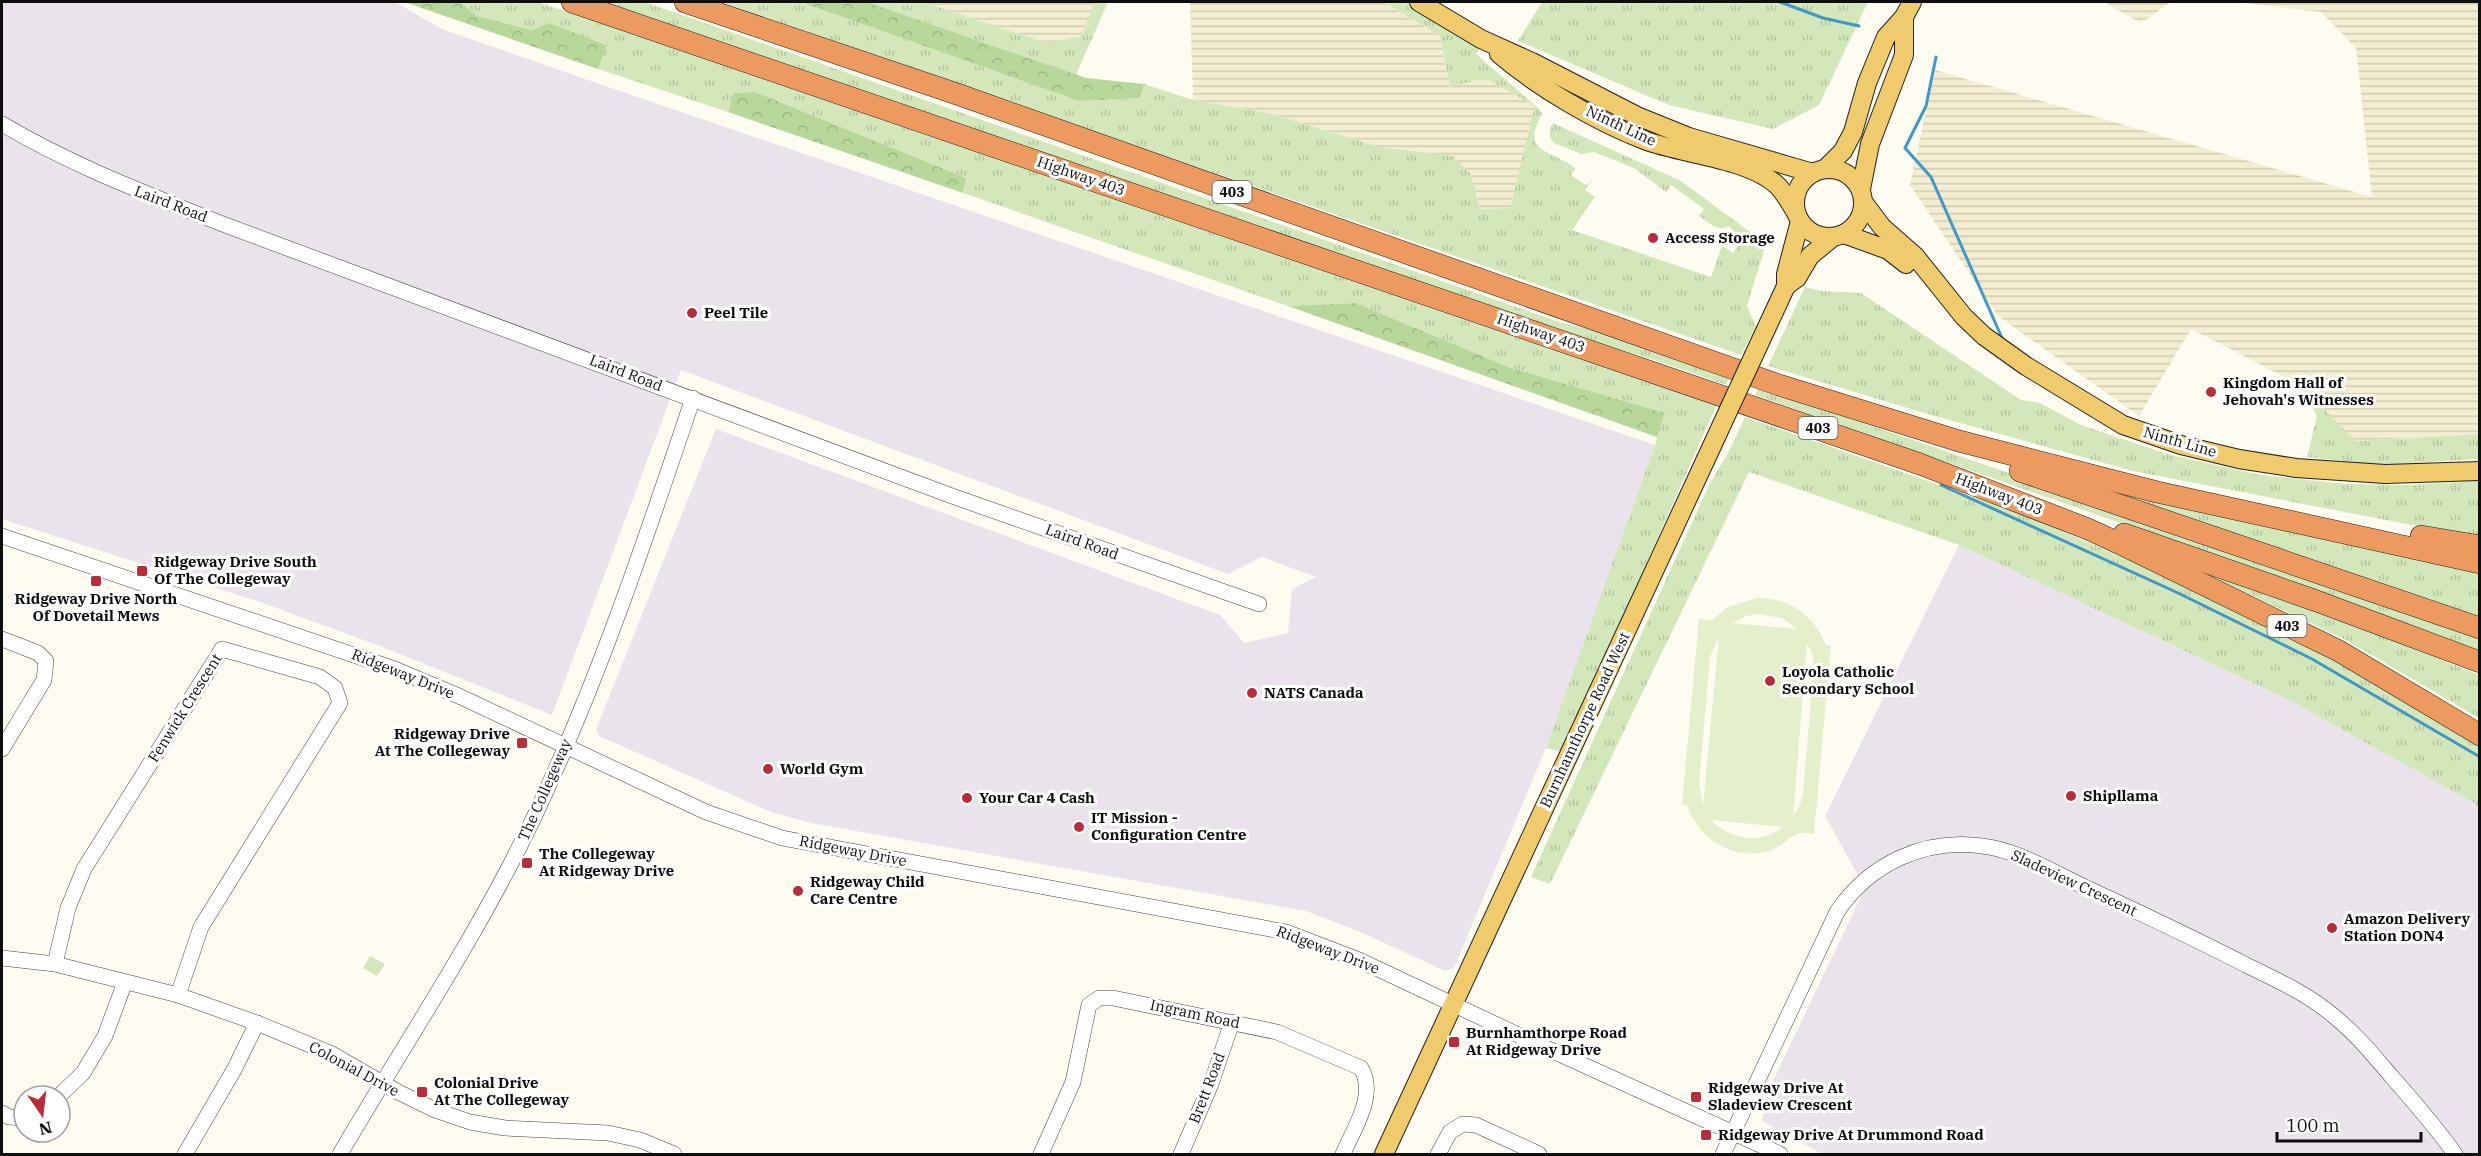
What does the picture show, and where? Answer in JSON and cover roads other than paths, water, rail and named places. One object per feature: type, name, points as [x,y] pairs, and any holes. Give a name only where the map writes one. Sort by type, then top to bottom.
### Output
[{"type":"highway","name":"Highway 403","points":[[572,2],[1920,464],[2088,529],[2339,651],[2480,735]]},
{"type":"highway","name":"Highway 403","points":[[685,2],[957,94],[1779,385],[1959,441],[2072,472],[2247,513],[2480,563]]},
{"type":"highway","points":[[1959,441],[1971,454],[2480,628]]},
{"type":"highway","points":[[2247,513],[2288,514],[2480,546]]},
{"type":"highway","points":[[2088,529],[2129,535],[2480,662]]},
{"type":"main road","name":"Ninth Line","points":[[1419,2],[1481,39],[1673,132],[1819,171]]},
{"type":"main road","points":[[1908,9],[1904,55],[1870,144],[1858,221],[1839,235],[1815,234],[1798,217],[1795,201],[1798,190],[1804,180],[1843,151],[1853,132],[1867,83],[1886,37],[1908,9]]},
{"type":"main road","name":"Ninth Line","points":[[1481,39],[1524,76],[1645,140],[1742,167],[1764,176],[1783,192],[1798,217]]},
{"type":"main road","points":[[1819,171],[1836,169],[1846,173],[1855,180],[1862,196]]},
{"type":"main road","name":"Ninth Line","points":[[1862,196],[1882,227],[1915,256],[1964,318],[1984,336],[2026,366],[2123,425],[2164,440],[2239,459],[2344,473],[2480,471]]},
{"type":"main road","name":"Burnhamthorpe Road West","points":[[1384,1155],[1786,286],[1786,274],[1798,217]]},
{"type":"main road","name":"Ninth Line","points":[[1839,235],[1888,250],[1908,266],[1931,278]]},
{"type":"main road","name":"Burnhamthorpe Road West","points":[[1786,286],[1797,278],[1810,256],[1839,235]]},
{"type":"street","name":"Laird Road","points":[[2,124],[40,147],[101,176],[231,227],[952,496],[1258,604]]},
{"type":"street","name":"The Collegeway","points":[[340,1155],[453,968],[519,848],[598,671],[693,398]]},
{"type":"street","name":"Ridgeway Drive","points":[[2,536],[392,668],[706,812],[782,838],[1286,932],[1359,960],[1780,1155]]},
{"type":"street","points":[[2,639],[38,653],[46,660],[44,680],[2,749]]},
{"type":"street","name":"Fenwick Crescent","points":[[56,964],[68,908],[84,869],[222,649],[320,677],[335,688],[340,703],[201,927],[178,995]]},
{"type":"street","name":"Sladeview Crescent","points":[[1723,1155],[1847,897],[1869,876],[1896,859],[1917,851],[1947,845],[1980,845],[2011,853],[2174,928],[2293,989],[2333,1015],[2348,1028],[2414,1102],[2455,1155]]},
{"type":"street","name":"Colonial Drive","points":[[2,958],[56,964],[178,995],[257,1023],[332,1054],[435,1110],[470,1122],[506,1128],[608,1133],[640,1140],[674,1155]]},
{"type":"street","points":[[72,1084],[83,1073],[105,1036],[125,982]]},
{"type":"street","name":"Ingram Road","points":[[1041,1155],[1073,1082],[1089,1005],[1099,998],[1113,998],[1277,1032],[1361,1068],[1368,1079],[1368,1096],[1343,1155]]},
{"type":"street","name":"Brett Road","points":[[1181,1155],[1211,1084],[1232,1022]]},
{"type":"street","points":[[185,1155],[235,1068],[257,1023]]},
{"type":"street","points":[[1438,1155],[1450,1132],[1463,1124],[1476,1125],[1539,1155]]},
{"type":"waterway","points":[[1780,2],[1823,18],[1859,26]]},
{"type":"waterway","points":[[1936,57],[1926,106],[1905,148],[1931,177],[2002,338]]},
{"type":"waterway","points":[[1941,485],[2176,592],[2312,659],[2480,757]]},
{"type":"place","name":"Access Storage","points":[[1653,238]]},
{"type":"place","name":"Peel Tile","points":[[692,313]]},
{"type":"place","name":"Kingdom Hall of Jehovah's Witnesses","points":[[2211,392]]},
{"type":"place","name":"Ridgeway Drive South Of The Collegeway","points":[[142,571]]},
{"type":"place","name":"Ridgeway Drive North Of Dovetail Mews","points":[[96,581]]},
{"type":"place","name":"Loyola Catholic Secondary School","points":[[1770,681]]},
{"type":"place","name":"NATS Canada","points":[[1252,693]]},
{"type":"place","name":"Ridgeway Drive At The Collegeway","points":[[522,743]]},
{"type":"place","name":"World Gym","points":[[768,769]]},
{"type":"place","name":"Shipllama","points":[[2071,796]]},
{"type":"place","name":"Your Car 4 Cash","points":[[967,798]]},
{"type":"place","name":"IT Mission - Configuration Centre","points":[[1079,827]]},
{"type":"place","name":"The Collegeway At Ridgeway Drive","points":[[527,863]]},
{"type":"place","name":"Ridgeway Child Care Centre","points":[[798,891]]},
{"type":"place","name":"Amazon Delivery Station DON4","points":[[2332,928]]},
{"type":"place","name":"Burnhamthorpe Road At Ridgeway Drive","points":[[1454,1042]]},
{"type":"place","name":"Colonial Drive At The Collegeway","points":[[422,1092]]},
{"type":"place","name":"Ridgeway Drive At Sladeview Crescent","points":[[1696,1097]]},
{"type":"place","name":"Ridgeway Drive At Drummond Road","points":[[1706,1135]]}]
